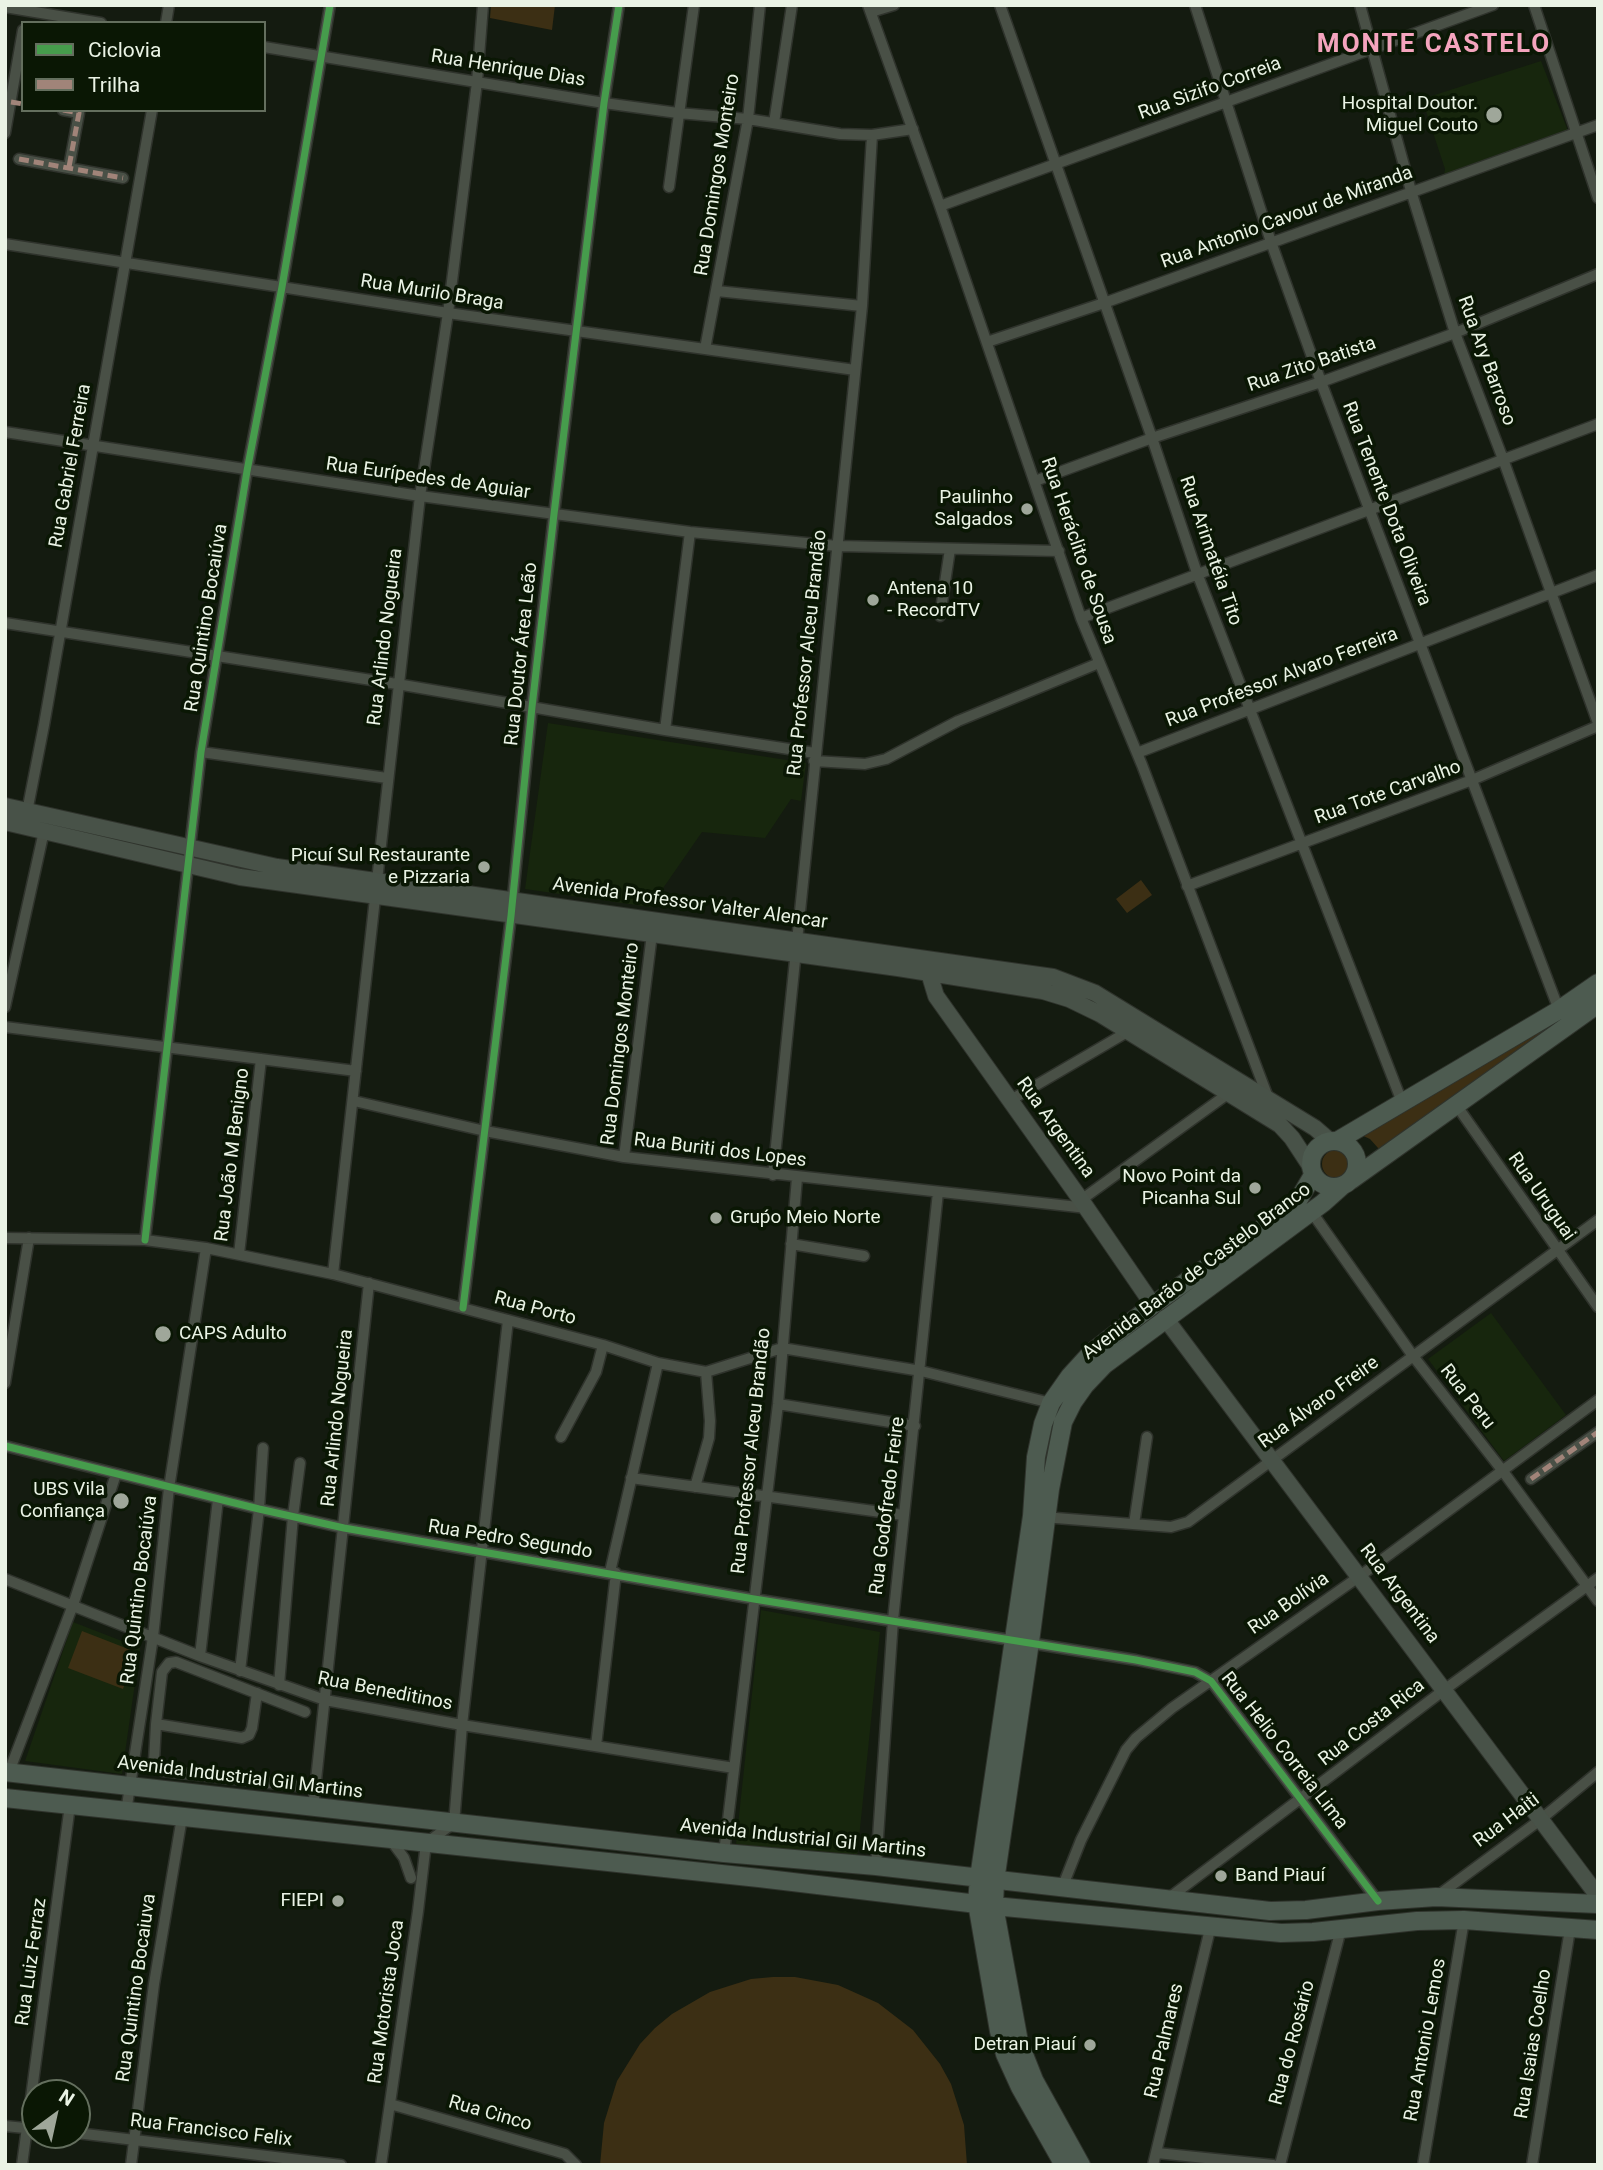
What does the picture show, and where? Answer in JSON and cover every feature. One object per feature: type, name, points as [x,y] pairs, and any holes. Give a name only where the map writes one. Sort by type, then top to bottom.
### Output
[{"type":"main road","name":"Avenida Professor Valter Alencar","points":[[5,806],[44,831],[188,856],[276,867],[375,888],[930,966],[1043,991],[1069,999],[1129,1031],[1280,1125],[1292,1138],[1312,1171]]},
{"type":"main road","name":"Avenida Professor Valter Alencar","points":[[5,822],[25,819],[188,856]]},
{"type":"main road","name":"Avenida Professor Valter Alencar","points":[[512,908],[652,934],[797,947]]},
{"type":"main road","name":"Avenida Professor Valter Alencar","points":[[930,966],[1026,972],[1076,984],[1095,993],[1333,1141]]},
{"type":"main road","name":"Rua Argentina","points":[[930,966],[936,996],[1159,1312],[1598,1896]]},
{"type":"main road","points":[[1333,1141],[1350,1147],[1357,1167],[1346,1183],[1329,1187],[1322,1185],[1312,1171],[1314,1152],[1318,1147],[1402,1102],[1559,1010],[1598,983]]},
{"type":"main road","name":"Avenida Barão de Castelo Branco","points":[[1064,2165],[1020,2087],[1005,2054],[999,2031],[985,1905],[1040,1516],[1036,1457],[1051,1403],[1091,1353],[1159,1312],[1311,1211],[1346,1183],[1598,1004]]},
{"type":"main road","name":"Avenida Barão de Castelo Branco","points":[[1040,1516],[1050,1489],[1063,1422],[1073,1402],[1104,1365],[1159,1312],[1299,1199],[1312,1171]]},
{"type":"main road","name":"Avenida Industrial Gil Martins","points":[[7,1772],[724,1853],[876,1866],[1284,1911],[1378,1900],[1436,1897],[1598,1904]]},
{"type":"main road","points":[[5,1798],[985,1905],[1281,1933],[1395,1922],[1464,1920],[1598,1930]]},
{"type":"main road","name":"Avenida Barão de Castelo Branco","points":[[985,1905],[1019,2042],[1034,2080],[1080,2165]]},
{"type":"street","name":"Rua Quintino Bocaiúva","points":[[145,1240],[201,752],[247,471],[282,287],[330,5]]},
{"type":"street","name":"Rua Arlindo Nogueira","points":[[332,1273],[354,1101],[419,496],[448,313],[477,82],[483,5]]},
{"type":"street","name":"Rua Doutor Área Leão","points":[[463,1308],[512,908],[554,514],[604,103],[619,5]]},
{"type":"street","points":[[669,187],[694,5]]},
{"type":"street","name":"Rua Domingos Monteiro","points":[[705,349],[747,119],[760,5]]},
{"type":"street","points":[[774,123],[792,5]]},
{"type":"street","points":[[869,9],[894,5]]},
{"type":"street","name":"Rua Arimatéia Tito","points":[[1000,5],[1197,573],[1402,1102]]},
{"type":"street","name":"Rua Tenente Dota Oliveira","points":[[1195,5],[1270,242],[1368,509],[1559,1010]]},
{"type":"street","name":"Rua Ary Barroso","points":[[1360,5],[1411,191],[1455,333],[1552,592],[1598,724]]},
{"type":"street","name":"Rua Sizifo Correia","points":[[940,206],[1493,5]]},
{"type":"street","points":[[1534,5],[1598,198]]},
{"type":"street","points":[[5,7],[27,8],[92,21]]},
{"type":"street","name":"Rua Heráclito de Sousa","points":[[869,9],[1082,618],[1137,753],[1270,1102]]},
{"type":"street","points":[[5,133],[21,41]]},
{"type":"street","name":"Rua Henrique Dias","points":[[266,47],[604,103],[747,119],[840,134],[872,135],[913,129]]},
{"type":"street","points":[[10,102],[21,104]]},
{"type":"street","points":[[69,167],[79,112]]},
{"type":"street","name":"Rua Gabriel Ferreira","points":[[25,819],[152,112]]},
{"type":"street","name":"Rua Antonio Cavour de Miranda","points":[[987,342],[1104,303],[1598,125]]},
{"type":"street","name":"Rua Professor Alceu Brandão","points":[[773,1175],[862,306],[872,135]]},
{"type":"street","points":[[19,159],[123,178]]},
{"type":"street","name":"Rua Murilo Braga","points":[[5,244],[576,332],[855,370]]},
{"type":"street","name":"Rua Zito Batista","points":[[1035,481],[1455,333],[1598,274]]},
{"type":"street","points":[[717,291],[862,306]]},
{"type":"street","points":[[1082,618],[1598,424]]},
{"type":"street","name":"Rua Eurípedes de Aguiar","points":[[5,432],[247,471],[691,532],[838,547],[1059,551]]},
{"type":"street","points":[[665,730],[691,532]]},
{"type":"street","points":[[940,616],[950,549]]},
{"type":"street","name":"Rua Professor Alvaro Ferreira","points":[[1137,753],[1598,575]]},
{"type":"street","points":[[5,623],[397,684],[866,764],[886,759],[958,721],[1099,663]]},
{"type":"street","name":"Rua Tote Carvalho","points":[[1188,886],[1472,780],[1598,724]]},
{"type":"street","points":[[201,752],[387,778]]},
{"type":"street","points":[[5,1007],[44,831]]},
{"type":"street","name":"Rua Domingos Monteiro","points":[[624,1157],[652,934]]},
{"type":"street","points":[[5,1027],[356,1071]]},
{"type":"street","points":[[1009,1101],[1129,1031]]},
{"type":"street","name":"Rua João M Benigno","points":[[239,1254],[261,1059]]},
{"type":"street","points":[[1084,1204],[1229,1093]]},
{"type":"street","name":"Rua Buriti dos Lopes","points":[[354,1101],[485,1131],[624,1157],[797,1178],[1084,1204]]},
{"type":"street","name":"Rua Uruguai","points":[[1457,1106],[1556,1251],[1598,1307]]},
{"type":"street","name":"Rua Professor Alceu Brandão","points":[[724,1853],[778,1404],[797,1178]]},
{"type":"street","name":"Rua Godofredo Freire","points":[[876,1866],[902,1515],[915,1426],[938,1192]]},
{"type":"street","name":"Rua Peru","points":[[1311,1211],[1413,1356],[1502,1470],[1598,1601]]},
{"type":"street","name":"Rua Álvaro Freire","points":[[1040,1516],[1171,1527],[1185,1524],[1598,1220]]},
{"type":"street","name":"Rua Porto","points":[[5,1238],[145,1240],[239,1254],[332,1273],[603,1345],[658,1363],[706,1372],[782,1348],[921,1371],[1051,1403]]},
{"type":"street","points":[[5,1383],[29,1238]]},
{"type":"street","points":[[791,1244],[864,1256]]},
{"type":"street","name":"Rua Quintino Bocaiúva","points":[[127,1812],[153,1637],[169,1488],[206,1248]]},
{"type":"street","name":"Rua Arlindo Nogueira","points":[[313,1808],[369,1283]]},
{"type":"street","points":[[426,1843],[454,1823],[462,1725],[508,1320]]},
{"type":"street","points":[[561,1437],[596,1372],[603,1345]]},
{"type":"street","points":[[596,1746],[613,1573],[631,1478],[658,1363]]},
{"type":"street","points":[[695,1487],[709,1438],[706,1372]]},
{"type":"street","name":"Rua Bolívia","points":[[1062,1888],[1081,1840],[1126,1750],[1156,1720],[1360,1576],[1598,1400]]},
{"type":"street","points":[[778,1404],[915,1426]]},
{"type":"street","points":[[1531,1479],[1598,1432]]},
{"type":"street","points":[[1134,1524],[1147,1437]]},
{"type":"street","name":"Rua Pedro Segundo","points":[[5,1446],[169,1488],[344,1528],[1023,1641]]},
{"type":"street","points":[[240,1671],[259,1509],[263,1448]]},
{"type":"street","points":[[279,1685],[300,1464]]},
{"type":"street","points":[[7,1772],[73,1605],[116,1474]]},
{"type":"street","points":[[631,1478],[902,1515]]},
{"type":"street","points":[[200,1656],[218,1499]]},
{"type":"street","name":"Rua Costa Rica","points":[[1169,1898],[1444,1690],[1598,1578]]},
{"type":"street","name":"Rua Beneditinos","points":[[5,1579],[200,1656],[325,1700],[462,1725],[734,1768]]},
{"type":"street","name":"Rua Helio Correia Lima","points":[[1023,1641],[1195,1672],[1211,1681],[1378,1900]]},
{"type":"street","points":[[305,1712],[176,1662],[169,1663],[162,1672],[155,1761],[156,1768],[163,1771],[315,1788]]},
{"type":"street","points":[[156,1724],[242,1738],[249,1735],[252,1728],[257,1693]]},
{"type":"street","name":"Rua Haiti","points":[[1436,1897],[1540,1820],[1598,1772]]},
{"type":"street","name":"Rua Luiz Ferraz","points":[[37,2079],[70,1805]]},
{"type":"street","name":"Rua Quintino Bocaiuva","points":[[131,2165],[154,1984],[182,1817]]},
{"type":"street","points":[[390,1839],[404,1858],[411,1878]]},
{"type":"street","name":"Rua Motorista Joca","points":[[381,2165],[426,1843]]},
{"type":"street","name":"Rua Antonio Lemos","points":[[1423,2165],[1464,1920]]},
{"type":"street","name":"Rua Palmares","points":[[1155,2162],[1210,1925]]},
{"type":"street","name":"Rua do Rosário","points":[[1280,2165],[1341,1929]]},
{"type":"street","name":"Rua Isaias Coelho","points":[[1532,2165],[1570,1929]]},
{"type":"street","name":"Rua Cinco","points":[[390,2104],[565,2154],[576,2165]]},
{"type":"street","name":"Rua Francisco Felix","points":[[91,2134],[341,2165]]},
{"type":"street","points":[[1155,2162],[1273,2165]]},
{"type":"shaded area","points":[[491,5],[555,5],[552,30],[490,18]]},
{"type":"shaded area","name":"Hospital Doutor. Miguel Couto","points":[[1541,61],[1568,131],[1444,176],[1445,169],[1422,99]]},
{"type":"shaded area","points":[[548,723],[806,763],[801,801],[791,799],[765,838],[702,832],[650,907],[525,889]]},
{"type":"shaded area","points":[[1141,880],[1152,895],[1127,913],[1116,899]]},
{"type":"shaded area","points":[[1578,1012],[1380,1156],[1378,1148],[1370,1139],[1361,1135],[1562,1017]]},
{"type":"shaded area","points":[[1336,1150],[1346,1154],[1350,1164],[1346,1174],[1336,1178],[1326,1174],[1322,1164],[1326,1154]]},
{"type":"shaded area","points":[[1491,1313],[1566,1415],[1504,1461],[1428,1359]]},
{"type":"shaded area","points":[[761,1610],[880,1632],[857,1858],[736,1844]]},
{"type":"shaded area","points":[[73,1622],[140,1648],[122,1774],[25,1761]]},
{"type":"shaded area","points":[[82,1631],[136,1652],[123,1689],[68,1668]]},
{"type":"shaded area","points":[[795,1977],[838,1985],[878,2003],[913,2030],[940,2064],[951,2084],[964,2125],[967,2165],[600,2165],[604,2123],[617,2081],[640,2044],[672,2014],[710,1992],[751,1979]]},
{"type":"marked path","points":[[11,102],[21,104]]},
{"type":"marked path","points":[[69,167],[79,113],[74,112]]},
{"type":"marked path","points":[[19,159],[123,178]]},
{"type":"marked path","points":[[1531,1479],[1598,1432]]},
{"type":"cycle path","points":[[145,1240],[201,752],[247,471],[282,287],[330,5]]},
{"type":"cycle path","points":[[463,1308],[511,916],[554,514],[604,103],[619,5]]},
{"type":"cycle path","points":[[5,1446],[344,1528],[1195,1672],[1211,1681],[1378,1901]]},
{"type":"place","name":"Hospital Doutor. Miguel Couto","points":[[1494,115]]},
{"type":"place","name":"Paulinho Salgados","points":[[1027,509]]},
{"type":"place","name":"Antena 10 - RecordTV","points":[[873,600]]},
{"type":"place","name":"Picuí Sul Restaurante e Pizzaria","points":[[484,867]]},
{"type":"place","name":"Novo Point da Picanha Sul","points":[[1255,1188]]},
{"type":"place","name":"Gruṕo Meio Norte","points":[[716,1218]]},
{"type":"place","name":"CAPS Adulto","points":[[163,1334]]},
{"type":"place","name":"UBS Vila Confiança","points":[[121,1501]]},
{"type":"place","name":"Band Piauí","points":[[1221,1876]]},
{"type":"place","name":"FIEPI","points":[[338,1901]]},
{"type":"place","name":"Detran Piauí","points":[[1090,2045]]},
{"type":"district","name":"MONTE CASTELO","points":[[1434,45]]}]
